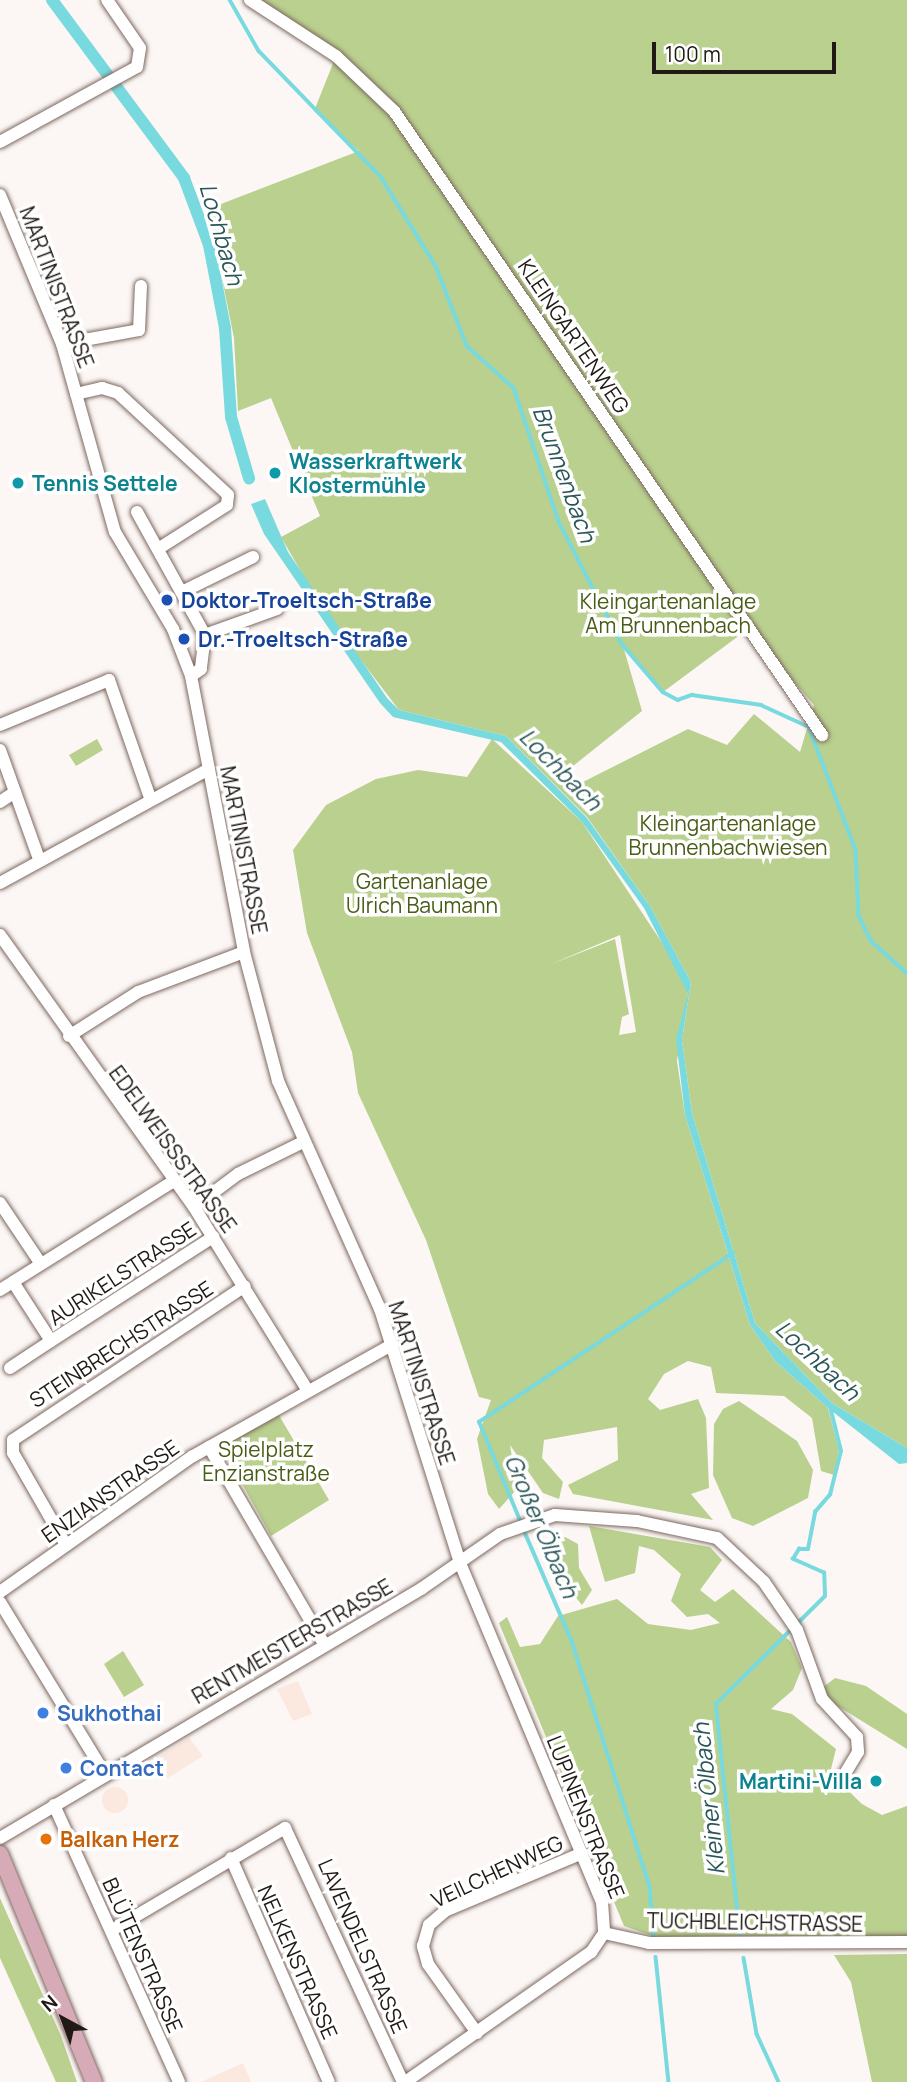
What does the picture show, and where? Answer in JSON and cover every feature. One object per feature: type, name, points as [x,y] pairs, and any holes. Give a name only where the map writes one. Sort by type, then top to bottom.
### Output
[{"type":"main road","points":[[0,1854],[94,2082]]},
{"type":"street","points":[[0,142],[109,86],[126,76],[142,59],[141,48],[107,0]]},
{"type":"street","name":"KLEINGARTENWEG","points":[[250,0],[336,56],[394,111],[822,735]]},
{"type":"street","name":"MARTINISTRASSE","points":[[0,195],[62,344],[115,533],[173,629],[191,676],[244,952],[300,1143],[393,1344],[460,1563]]},
{"type":"street","points":[[62,344],[139,330],[141,286]]},
{"type":"street","name":"MARTINISTRASSE","points":[[76,394],[102,388],[118,393],[228,495],[227,505],[159,549]]},
{"type":"street","points":[[137,512],[184,592],[205,635],[201,669],[191,676]]},
{"type":"street","points":[[184,592],[253,557]]},
{"type":"street","points":[[205,635],[277,609]]},
{"type":"street","points":[[0,725],[109,680],[150,798]]},
{"type":"street","points":[[0,750],[39,859]]},
{"type":"street","points":[[0,883],[150,798],[209,769]]},
{"type":"street","points":[[0,802],[15,792]]},
{"type":"street","name":"EDELWEISSSTRASSE","points":[[0,935],[172,1182],[194,1207],[246,1286],[308,1391]]},
{"type":"street","points":[[69,1036],[138,992],[244,952]]},
{"type":"street","points":[[194,1207],[238,1174],[300,1143]]},
{"type":"street","points":[[0,1290],[172,1182]]},
{"type":"street","points":[[0,1202],[41,1265]]},
{"type":"street","name":"AURIKELSTRASSE","points":[[10,1368],[213,1237]]},
{"type":"street","name":"AURIKELSTRASSE","points":[[13,1282],[51,1341]]},
{"type":"street","name":"STEINBRECHSTRASSE","points":[[66,1545],[13,1453],[13,1440],[246,1286]]},
{"type":"street","name":"ENZIANSTRASSE","points":[[0,1592],[209,1447],[393,1344]]},
{"type":"street","points":[[209,1447],[324,1644]]},
{"type":"street","points":[[460,1563],[512,1528],[555,1516],[638,1521],[717,1538],[764,1582],[795,1626],[822,1699],[857,1737],[858,1752],[843,1777]]},
{"type":"street","name":"RENTMEISTERSTRASSE","points":[[0,1838],[460,1563]]},
{"type":"street","name":"LUPINENSTRASSE","points":[[404,2082],[569,1970],[604,1933],[602,1902],[460,1563]]},
{"type":"street","points":[[0,1602],[106,1774]]},
{"type":"street","name":"BLÜTENSTRASSE","points":[[54,1805],[179,2082]]},
{"type":"street","name":"LAVENDELSTRASSE","points":[[231,1858],[285,1828],[404,2082]]},
{"type":"street","name":"VEILCHENWEG","points":[[477,2034],[428,1964],[423,1947],[429,1925],[445,1911],[582,1853]]},
{"type":"street","points":[[112,1930],[231,1858]]},
{"type":"street","name":"NELKENSTRASSE","points":[[231,1858],[330,2082]]},
{"type":"street","name":"TUCHBLEICHSTRASSE","points":[[604,1933],[655,1942],[907,1942]]},
{"type":"shaded area","points":[[298,1681],[312,1714],[293,1721],[277,1689]]},
{"type":"shaded area","points":[[189,1738],[203,1756],[166,1779],[154,1760]]},
{"type":"shaded area","points":[[115,1787],[124,1791],[128,1800],[124,1809],[115,1813],[106,1809],[102,1800],[106,1791]]},
{"type":"shaded area","points":[[243,2063],[251,2082],[201,2082]]},
{"type":"green space","points":[[253,0],[907,0],[907,1448],[832,1403],[755,1323],[692,1113],[682,1040],[691,982],[650,906],[587,817],[506,736],[399,710],[325,613],[281,537],[320,516],[271,398],[238,411],[234,338],[208,209],[359,151],[314,111],[336,56]],"holes":[[[748,629],[814,705],[800,752],[754,714],[727,745],[688,729],[579,784],[568,770],[642,711],[623,646],[663,692]]]},
{"type":"green space","points":[[97,739],[103,750],[76,766],[69,755]]},
{"type":"green space","name":"Gartenanlage Ulrich Baumann","points":[[492,739],[582,822],[680,970],[688,994],[677,1061],[685,1115],[750,1325],[775,1361],[828,1408],[839,1450],[834,1475],[821,1471],[812,1418],[784,1396],[716,1393],[711,1367],[688,1361],[664,1374],[648,1399],[660,1410],[698,1399],[706,1418],[709,1488],[691,1494],[713,1520],[573,1494],[568,1485],[618,1460],[617,1427],[544,1440],[542,1458],[563,1482],[559,1499],[543,1493],[510,1445],[517,1489],[499,1509],[488,1494],[477,1439],[491,1400],[479,1397],[426,1240],[358,1093],[352,1052],[307,933],[293,850],[326,805],[376,779],[418,770],[467,777]],"holes":[[[620,935],[636,1032],[619,1035],[622,1017],[629,1014],[615,939],[549,965]]]},
{"type":"green space","points":[[739,1401],[797,1441],[813,1470],[808,1498],[753,1526],[732,1518],[713,1475],[714,1424],[723,1409]]},
{"type":"green space","name":"Spielplatz Enzianstraße","points":[[277,1412],[329,1500],[271,1536],[221,1446]]},
{"type":"green space","points":[[589,1526],[710,1547],[722,1560],[700,1590],[715,1602],[733,1589],[791,1642],[802,1668],[793,1690],[771,1709],[792,1714],[836,1749],[830,1773],[862,1804],[882,1815],[907,1806],[907,1939],[658,1938],[624,1926],[499,1623],[507,1617],[520,1647],[540,1644],[558,1616],[617,1599],[648,1624],[691,1630],[720,1623],[708,1614],[687,1617],[671,1601],[681,1574],[654,1550],[639,1546],[635,1573],[605,1582]]},
{"type":"green space","points":[[565,1537],[578,1544],[579,1568],[592,1590],[582,1605],[554,1570],[554,1545]]},
{"type":"green space","points":[[123,1651],[144,1685],[124,1697],[104,1664]]},
{"type":"green space","points":[[835,1678],[866,1686],[907,1714],[907,1749],[828,1700],[822,1688]]},
{"type":"green space","points":[[0,1898],[61,2036],[77,2082],[56,2082],[0,1958]]},
{"type":"green space","points":[[907,1954],[907,2082],[872,2082],[851,1982],[834,1955]]},
{"type":"water","points":[[265,499],[288,552],[387,698],[399,710],[506,736],[587,818],[650,906],[691,982],[682,1040],[692,1113],[755,1323],[832,1403],[907,1448],[907,1463],[899,1464],[828,1408],[775,1361],[750,1325],[685,1115],[676,1039],[688,994],[644,908],[582,822],[501,742],[393,717],[380,703],[264,534],[251,504]]},
{"type":"waterway","name":"Lochbach","points":[[52,0],[184,178],[209,245],[225,328],[231,417],[249,478]]},
{"type":"waterway","name":"Brunnenbach","points":[[230,0],[259,51],[381,177],[436,266],[467,346],[514,388],[559,522],[622,644],[663,692],[678,700],[692,695],[761,705],[809,727],[856,850],[859,916],[871,941],[907,973]]},
{"type":"waterway","name":"Großer Ölbach","points":[[521,1523],[479,1422],[733,1253]]},
{"type":"waterway","name":"Kleiner Ölbach","points":[[740,1938],[716,1704],[825,1596],[824,1573],[793,1559],[799,1549],[808,1549],[815,1512],[830,1495],[841,1451],[830,1407]]},
{"type":"waterway","name":"Großer Ölbach","points":[[524,1530],[572,1641],[650,1887],[654,1936]]},
{"type":"waterway","name":"Großer Ölbach","points":[[656,1957],[669,2082]]},
{"type":"waterway","name":"Kleiner Ölbach","points":[[744,1958],[757,2034],[779,2082]]},
{"type":"place","name":"Wasserkraftwerk Klostermühle","points":[[275,473]]},
{"type":"place","name":"Tennis Settele","points":[[18,483]]},
{"type":"place","name":"Doktor-Troeltsch-Straße","points":[[167,600]]},
{"type":"place","name":"Dr.-Troeltsch-Straße","points":[[184,639]]},
{"type":"place","name":"Sukhothai","points":[[43,1713]]},
{"type":"place","name":"Contact","points":[[66,1768]]},
{"type":"place","name":"Martini-Villa","points":[[876,1781]]},
{"type":"place","name":"Balkan Herz","points":[[46,1839]]},
{"type":"park label","name":"Kleingartenanlage Am Brunnenbach","points":[[668,613]]},
{"type":"park label","name":"Kleingartenanlage Brunnenbachwiesen","points":[[728,835]]}]
